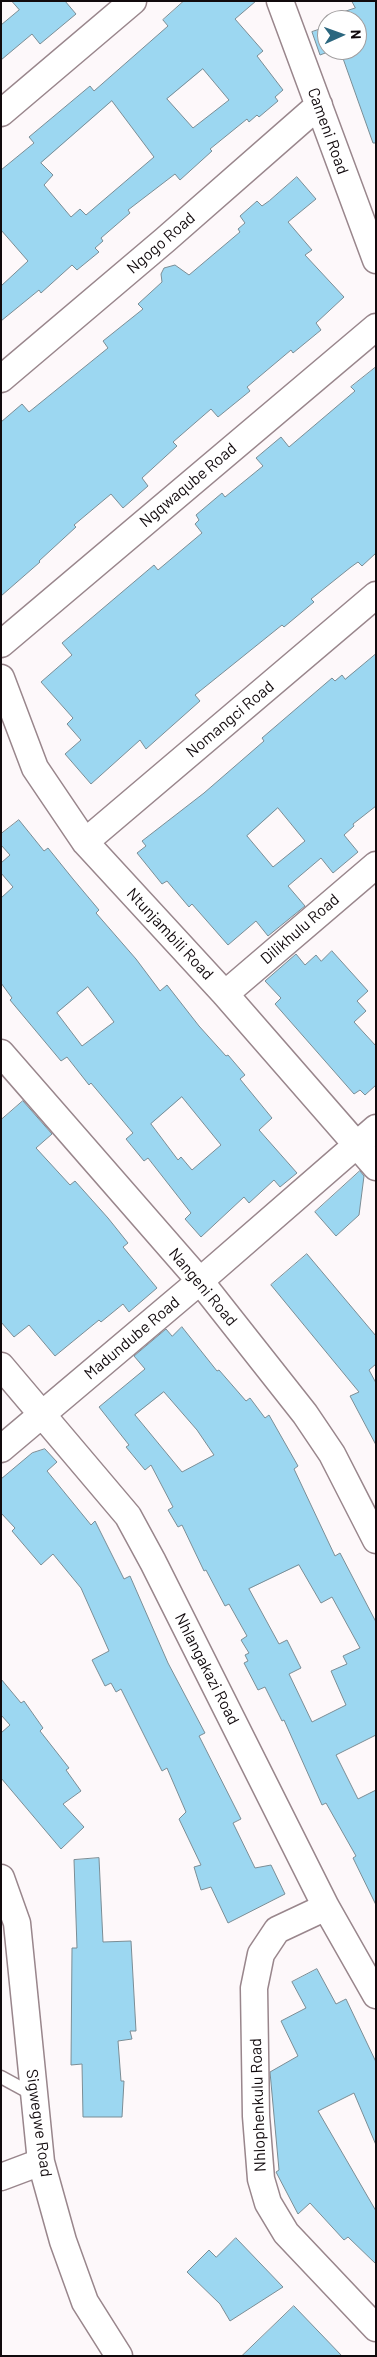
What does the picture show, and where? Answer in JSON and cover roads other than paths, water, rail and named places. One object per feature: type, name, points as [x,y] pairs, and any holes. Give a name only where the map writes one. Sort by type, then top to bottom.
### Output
[{"type":"street","points":[[1,113],[134,1]]},
{"type":"street","name":"Cameni Road","points":[[280,1],[376,260]]},
{"type":"street","name":"Ngogo Road","points":[[1,379],[165,240],[318,105]]},
{"type":"street","name":"Ngqwaqube Road","points":[[1,644],[376,327]]},
{"type":"street","name":"Nomangci Road","points":[[85,842],[376,595]]},
{"type":"street","name":"Ntunjambili Road","points":[[1,678],[35,768],[85,842],[225,994],[367,1136],[376,1166]]},
{"type":"street","name":"Dilikhulu Road","points":[[225,994],[376,865]]},
{"type":"street","name":"Nangeni Road","points":[[1,1053],[200,1281],[305,1414],[332,1454],[376,1540]]},
{"type":"street","name":"Madundube Road","points":[[1,1449],[41,1413],[200,1281],[367,1136]]},
{"type":"street","name":"Nhlangakazi Road","points":[[1,1366],[128,1516],[153,1562],[326,1907],[376,1996]]},
{"type":"street","name":"Sigwegwe Road","points":[[1,1878],[17,1923],[41,2162],[63,2242],[85,2302],[119,2356]]},
{"type":"street","name":"Nhlophenkulu Road","points":[[326,1907],[277,1930],[261,1954],[254,1988],[256,2116],[261,2179],[268,2203],[286,2233],[376,2328]]},
{"type":"street","points":[[1,2177],[41,2162]]},
{"type":"lane","points":[[3,2081],[34,2095]]}]
